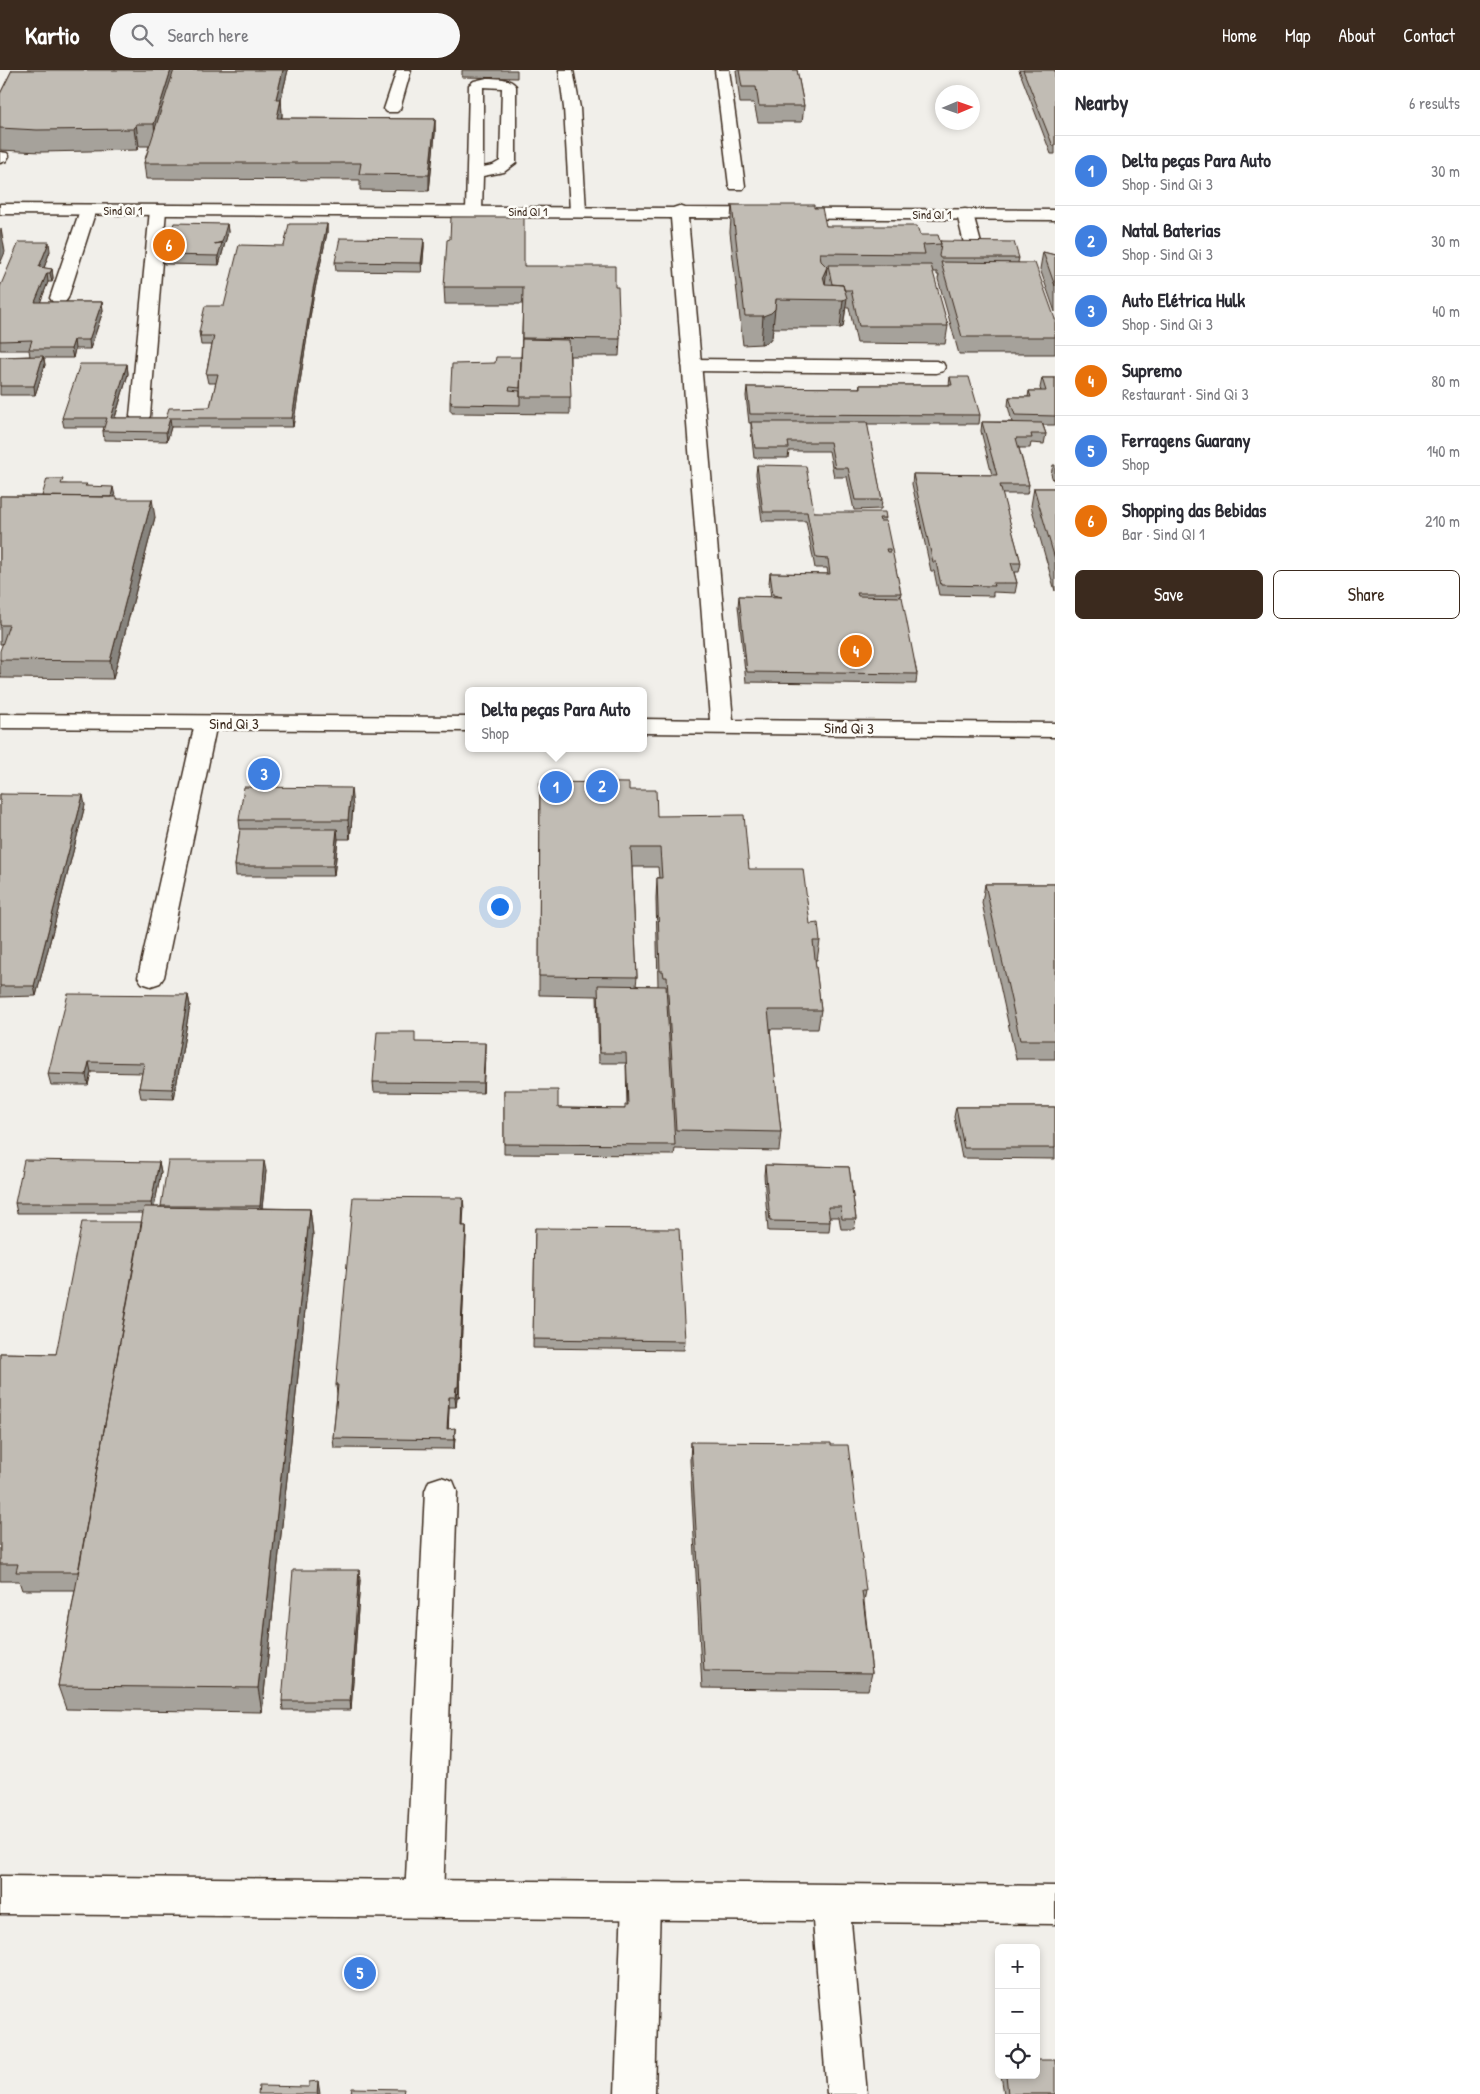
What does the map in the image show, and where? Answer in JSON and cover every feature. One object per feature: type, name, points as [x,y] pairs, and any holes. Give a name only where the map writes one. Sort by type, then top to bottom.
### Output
[{"type":"street","points":[[392,109],[404,70]]},
{"type":"street","points":[[566,70],[576,159],[578,211]]},
{"type":"street","points":[[722,70],[737,186]]},
{"type":"street","points":[[570,95],[581,78]]},
{"type":"street","points":[[474,173],[498,169],[508,162],[509,86],[507,84],[481,83],[476,85],[474,173],[474,211]]},
{"type":"street","name":"Sind QI 1","points":[[0,209],[679,211],[1055,215]]},
{"type":"street","points":[[59,298],[88,210]]},
{"type":"street","points":[[140,416],[158,210]]},
{"type":"street","points":[[679,211],[722,726]]},
{"type":"street","points":[[965,214],[979,269]]},
{"type":"street","points":[[691,365],[936,367]]},
{"type":"street","name":"Sind Qi 3","points":[[0,721],[465,724]]},
{"type":"street","points":[[151,977],[206,722]]},
{"type":"street","name":"Sind Qi 3","points":[[647,726],[1055,730]]},
{"type":"street","points":[[424,1898],[441,1491]]},
{"type":"street","points":[[0,1894],[1055,1905]]},
{"type":"street","points":[[635,2094],[641,1902]]},
{"type":"street","points":[[830,1904],[847,2094]]},
{"type":"building","points":[[12,70],[171,70],[154,124],[136,124],[134,129],[37,130],[0,128],[0,94]]},
{"type":"building","points":[[174,70],[283,70],[276,99],[281,99],[277,118],[435,119],[429,175],[359,174],[361,163],[144,163]]},
{"type":"building","points":[[739,70],[797,70],[804,106],[759,106],[756,87],[742,87]]},
{"type":"building","points":[[1023,70],[1055,70],[1055,146],[1053,146]]},
{"type":"building","points":[[732,205],[814,205],[814,208],[822,208],[826,226],[917,226],[920,235],[938,235],[941,244],[923,245],[925,254],[820,253],[821,261],[827,267],[823,276],[825,284],[843,285],[847,298],[843,300],[776,299],[775,309],[771,313],[763,316],[745,316]]},
{"type":"building","points":[[451,217],[524,217],[524,266],[615,266],[615,287],[618,287],[620,339],[522,338],[523,287],[444,287],[447,240],[450,239]]},
{"type":"building","points":[[174,223],[227,224],[222,242],[214,244],[222,243],[218,256],[163,255]]},
{"type":"building","points":[[289,224],[327,224],[313,289],[292,418],[170,418],[166,432],[103,431],[107,418],[62,418],[80,364],[127,364],[111,418],[166,418],[169,408],[210,407],[218,374],[206,374],[214,336],[200,336],[201,332],[199,332],[205,306],[224,306],[239,245],[284,246]]},
{"type":"building","points":[[340,238],[424,239],[421,263],[335,262]]},
{"type":"building","points":[[940,241],[1014,242],[1019,258],[940,258]]},
{"type":"building","points":[[19,242],[49,242],[39,267],[52,269],[50,273],[47,273],[35,302],[102,302],[89,340],[74,340],[71,349],[29,349],[32,340],[0,341],[0,287]]},
{"type":"building","points":[[1043,252],[1055,255],[1055,286]]},
{"type":"building","points":[[941,262],[1035,263],[1055,319],[1055,337],[962,337]]},
{"type":"building","points":[[828,265],[931,265],[948,326],[859,326],[851,290],[844,290],[843,285],[832,284]]},
{"type":"building","points":[[522,339],[569,340],[571,397],[520,397]]},
{"type":"building","points":[[43,356],[34,386],[0,386],[0,357]]},
{"type":"building","points":[[496,357],[521,357],[520,388],[510,387],[509,390],[520,391],[520,405],[451,404],[452,364],[495,363]]},
{"type":"building","points":[[950,377],[969,377],[980,415],[750,414],[747,387],[860,388],[860,385],[952,385]]},
{"type":"building","points":[[1042,378],[1055,378],[1055,416],[1015,415],[1009,397],[1031,397],[1029,391],[1046,391]]},
{"type":"building","points":[[751,422],[867,422],[882,500],[855,500],[848,468],[835,468],[830,442],[788,442],[789,448],[755,448]]},
{"type":"building","points":[[982,422],[1042,423],[1046,434],[1031,434],[1032,438],[1016,438],[1029,485],[1000,485],[1021,563],[1011,563],[1017,583],[993,583],[994,586],[941,585],[936,562],[933,562],[913,474],[997,475]]},
{"type":"building","points":[[757,465],[806,466],[814,512],[885,512],[886,518],[879,518],[880,521],[886,521],[901,593],[857,593],[858,596],[902,597],[917,674],[747,672],[739,596],[782,597],[773,595],[770,573],[830,574],[828,559],[816,558],[807,512],[763,512]]},
{"type":"building","points":[[47,479],[63,479],[61,484],[113,487],[111,497],[42,496]]},
{"type":"building","points":[[1034,488],[1055,488],[1055,559]]},
{"type":"building","points":[[0,496],[152,499],[110,661],[0,660],[0,651],[9,625],[0,625]]},
{"type":"building","points":[[540,782],[629,783],[629,790],[656,790],[657,816],[744,815],[749,869],[803,869],[810,924],[818,923],[820,941],[813,941],[821,1010],[768,1010],[781,1132],[676,1130],[667,977],[664,977],[663,971],[660,971],[657,878],[662,878],[660,848],[631,848],[637,977],[539,976]]},
{"type":"building","points":[[244,787],[351,788],[348,820],[239,820]]},
{"type":"building","points":[[0,794],[83,795],[34,986],[0,986]]},
{"type":"building","points":[[240,829],[337,829],[333,866],[235,866]]},
{"type":"building","points":[[985,884],[1055,884],[1055,1040],[1020,1040]]},
{"type":"building","points":[[598,985],[666,986],[675,1145],[504,1144],[504,1090],[558,1090],[558,1108],[625,1109],[625,1105],[628,1105],[626,1053],[600,1053]]},
{"type":"building","points":[[68,994],[188,995],[172,1089],[139,1088],[144,1063],[89,1062],[86,1075],[48,1074]]},
{"type":"building","points":[[377,1032],[415,1032],[415,1042],[485,1043],[483,1083],[373,1082]]},
{"type":"building","points":[[956,1107],[1055,1107],[1055,1148],[964,1148]]},
{"type":"building","points":[[24,1160],[159,1162],[151,1203],[15,1203]]},
{"type":"building","points":[[168,1161],[264,1161],[260,1206],[161,1206]]},
{"type":"building","points":[[765,1165],[849,1167],[856,1219],[842,1219],[841,1207],[828,1207],[830,1222],[770,1221]]},
{"type":"building","points":[[353,1197],[463,1198],[462,1226],[466,1226],[458,1387],[456,1387],[455,1397],[449,1397],[447,1429],[455,1428],[454,1440],[333,1438]]},
{"type":"building","points":[[144,1207],[310,1209],[258,1688],[58,1686]]},
{"type":"building","points":[[82,1222],[142,1222],[78,1572],[16,1572],[18,1564],[0,1564],[0,1353],[56,1354]]},
{"type":"building","points":[[535,1228],[679,1229],[685,1341],[533,1339]]},
{"type":"building","points":[[691,1442],[831,1443],[831,1445],[848,1445],[866,1591],[862,1591],[872,1673],[704,1671]]},
{"type":"building","points":[[293,1570],[359,1570],[350,1701],[282,1701]]},
{"type":"building","points":[[1040,2060],[1055,2060],[1055,2094],[1008,2094],[1006,2079],[1040,2079]]},
{"type":"building","points":[[318,2081],[317,2094],[258,2094],[259,2086],[309,2087],[309,2082]]},
{"type":"building","points":[[352,2088],[404,2089],[403,2094],[351,2094]]},
{"type":"place","name":"Shopping das Bebidas","points":[[169,245]]},
{"type":"place","name":"Supremo","points":[[856,651]]},
{"type":"place","name":"Auto Elétrica Hulk","points":[[264,774]]},
{"type":"place","name":"Natal Baterias","points":[[602,786]]},
{"type":"place","name":"Delta peças Para Auto","points":[[556,787]]},
{"type":"place","name":"Ferragens Guarany","points":[[360,1973]]}]
